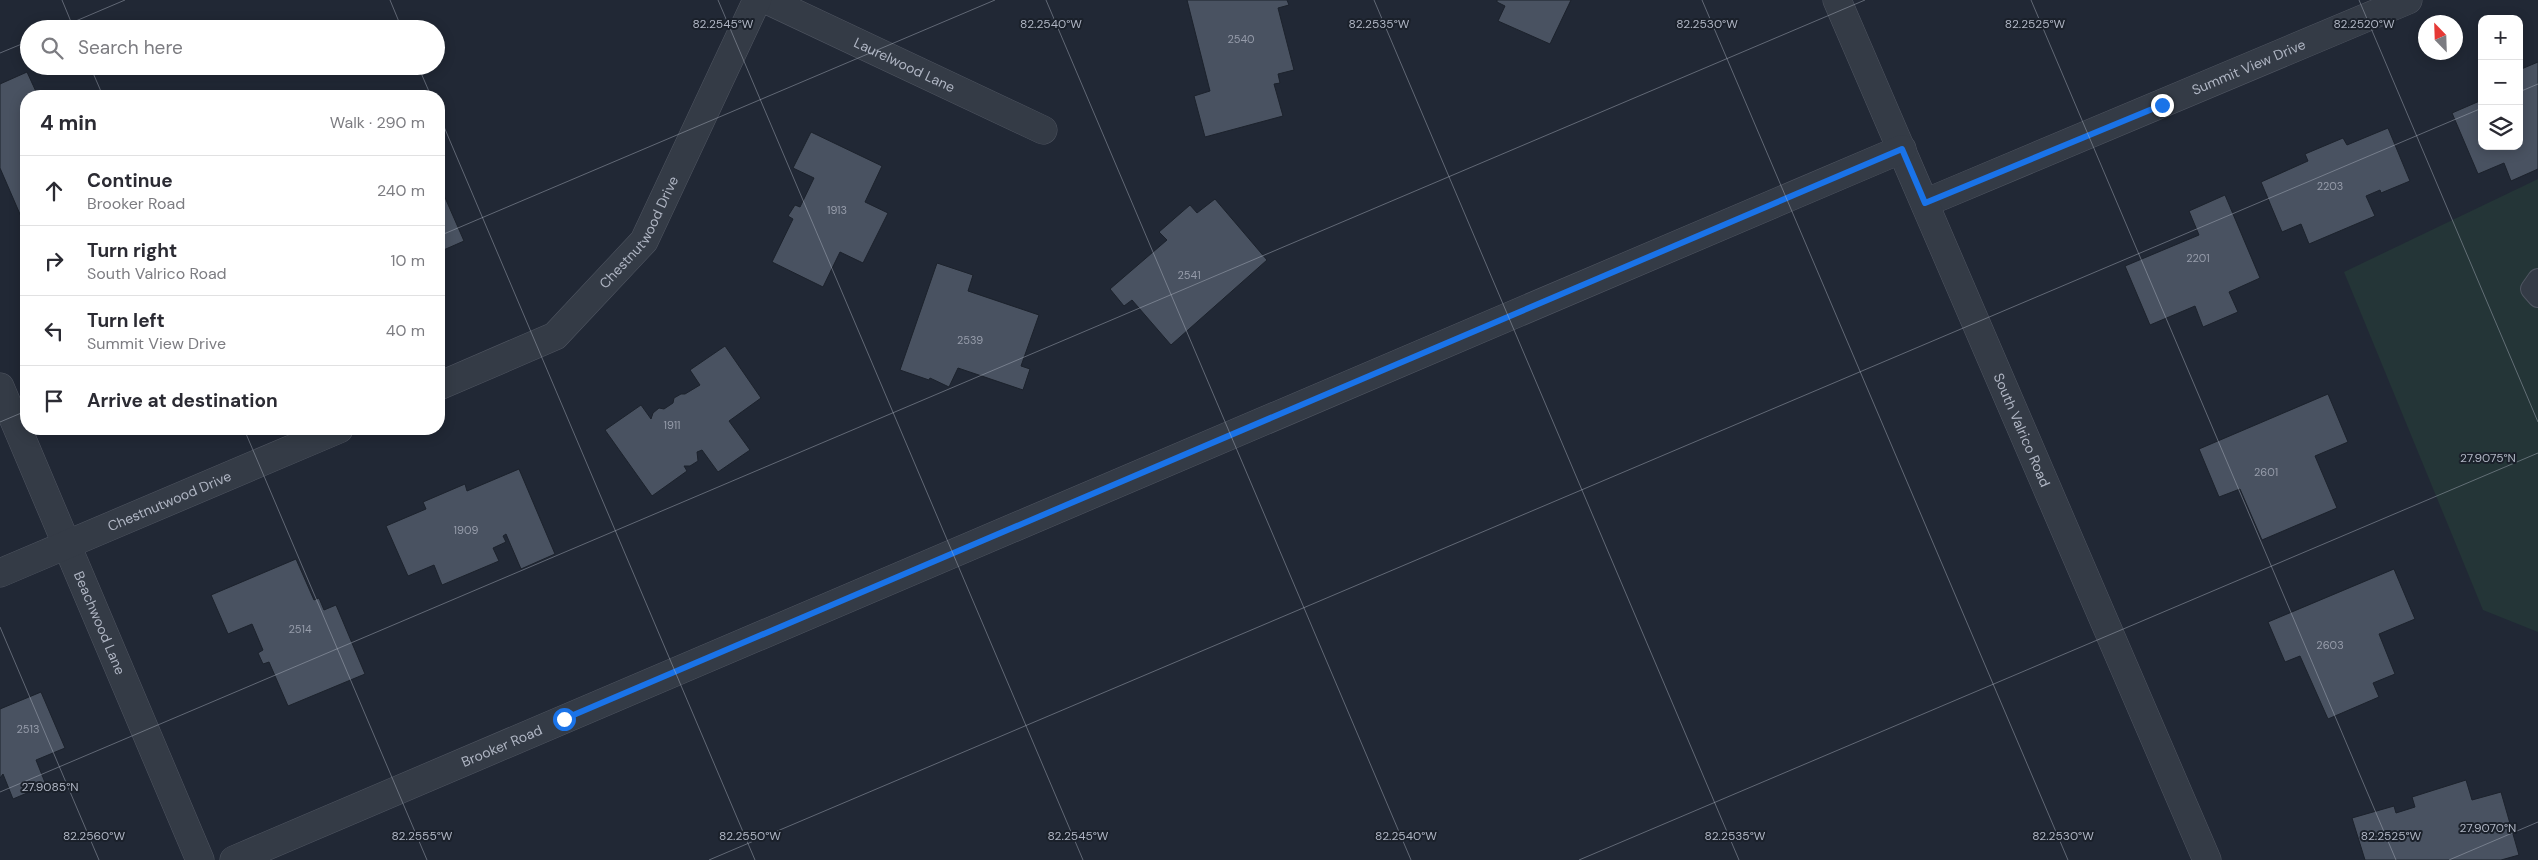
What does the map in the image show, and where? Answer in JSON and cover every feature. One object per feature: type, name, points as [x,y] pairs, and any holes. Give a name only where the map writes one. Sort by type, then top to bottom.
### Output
[{"type":"street","name":"Chestnutwood Drive","points":[[445,383],[555,336],[644,241],[757,0]]},
{"type":"street","name":"Laurelwood Lane","points":[[767,0],[1043,130]]},
{"type":"street","name":"South Valrico Road","points":[[1837,0],[2206,860]]},
{"type":"street","name":"Summit View Drive","points":[[1925,203],[2408,0]]},
{"type":"street","name":"Brooker Road","points":[[234,860],[1902,149]]},
{"type":"street","name":"Beachwood Lane","points":[[0,387],[20,433]]},
{"type":"street","name":"Beachwood Lane","points":[[21,435],[200,860]]},
{"type":"street","name":"Chestnutwood Drive","points":[[0,573],[325,435]]},
{"type":"lane","points":[[2538,279],[2531,289],[2538,297]]},
{"type":"shaded area","points":[[2538,179],[2538,632],[2483,610],[2344,272]]},
{"type":"building","points":[[1187,0],[1287,0],[1289,5],[1278,8],[1294,70],[1278,74],[1280,83],[1274,84],[1283,116],[1205,137],[1194,96],[1210,91]]},
{"type":"building","points":[[1497,0],[1571,0],[1550,44],[1498,21],[1505,6],[1497,2]]},
{"type":"building","points":[[2538,62],[2538,169],[2511,181],[2504,163],[2478,174],[2452,113],[2478,102],[2478,150],[2523,150],[2523,68]]},
{"type":"building","points":[[20,75],[28,75],[35,90],[20,90],[20,214],[0,168],[0,84]]},
{"type":"building","points":[[2388,128],[2410,181],[2381,193],[2380,190],[2366,196],[2375,216],[2309,244],[2301,224],[2282,232],[2261,182],[2308,161],[2305,154],[2343,138],[2347,145]]},
{"type":"building","points":[[811,132],[882,166],[865,202],[888,213],[863,263],[840,252],[823,287],[772,262],[793,219],[788,216],[795,205],[800,207],[814,178],[793,168]]},
{"type":"building","points":[[2225,195],[2260,278],[2229,292],[2238,312],[2203,327],[2195,306],[2150,325],[2125,266],[2199,235],[2189,211]]},
{"type":"building","points":[[445,198],[464,241],[445,249]]},
{"type":"building","points":[[1215,199],[1267,260],[1171,345],[1132,300],[1124,306],[1110,289],[1167,240],[1159,232],[1190,205],[1197,213]]},
{"type":"building","points":[[937,263],[973,275],[968,291],[1039,315],[1021,366],[1030,369],[1023,390],[958,368],[949,387],[930,378],[929,380],[900,370]]},
{"type":"building","points":[[725,346],[761,398],[729,421],[750,450],[718,472],[702,450],[697,452],[698,461],[690,466],[684,466],[687,471],[652,496],[605,430],[641,405],[651,419],[653,413],[659,408],[664,409],[673,403],[674,398],[700,385],[690,370]]},
{"type":"building","points":[[2328,394],[2348,442],[2315,456],[2337,508],[2262,540],[2240,489],[2219,497],[2199,449]]},
{"type":"building","points":[[519,469],[555,554],[521,569],[506,534],[503,536],[506,542],[493,548],[499,561],[442,585],[434,565],[408,576],[386,526],[426,509],[423,502],[465,484],[467,491]]},
{"type":"building","points":[[296,559],[314,600],[319,598],[324,610],[336,605],[365,674],[288,706],[269,662],[263,664],[258,653],[263,650],[252,624],[228,634],[211,595]]},
{"type":"building","points":[[2394,569],[2415,619],[2379,634],[2395,674],[2373,683],[2379,697],[2328,719],[2300,656],[2285,662],[2268,622]]},
{"type":"building","points":[[41,692],[65,748],[36,760],[46,785],[13,799],[3,774],[0,778],[0,709]]},
{"type":"building","points":[[2466,780],[2472,800],[2501,792],[2519,855],[2501,860],[2365,860],[2352,818],[2394,806],[2396,813],[2415,807],[2412,797]]},
{"type":"route","points":[[564,719],[1902,149],[1925,203],[2162,105]]}]
